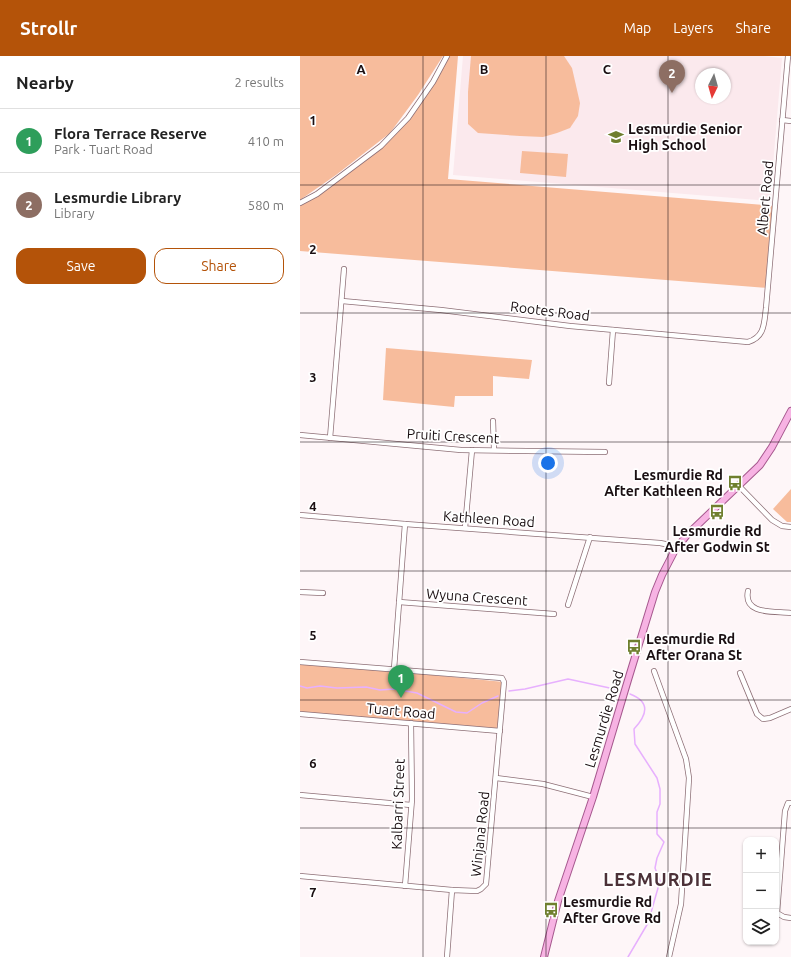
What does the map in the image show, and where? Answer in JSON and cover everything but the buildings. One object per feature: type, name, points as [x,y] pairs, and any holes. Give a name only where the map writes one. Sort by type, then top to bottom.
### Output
[{"type":"main road","name":"Lesmurdie Road","points":[[544,957],[558,901],[593,797],[655,592],[662,574],[675,550],[687,536],[763,461],[791,411]]},
{"type":"street","points":[[300,203],[317,194],[381,146],[408,118],[433,82],[447,56]]},
{"type":"street","name":"Albert Road","points":[[756,340],[763,331],[766,308],[788,56]]},
{"type":"street","points":[[782,120],[791,121]]},
{"type":"street","points":[[330,438],[344,270]]},
{"type":"street","name":"Rootes Road","points":[[342,301],[441,310],[570,326],[748,342],[756,340]]},
{"type":"street","points":[[609,383],[614,330]]},
{"type":"street","points":[[493,421],[494,450]]},
{"type":"street","name":"Pruiti Crescent","points":[[300,435],[472,450],[605,452]]},
{"type":"street","points":[[465,528],[472,450]]},
{"type":"street","points":[[739,486],[772,520],[782,526],[791,527]]},
{"type":"street","name":"Kathleen Road","points":[[300,515],[660,543],[665,544],[675,550]]},
{"type":"street","points":[[300,662],[394,669],[405,524]]},
{"type":"street","points":[[568,605],[590,537]]},
{"type":"street","points":[[748,591],[746,598],[747,602],[756,609],[791,612]]},
{"type":"street","points":[[300,592],[323,592]]},
{"type":"street","name":"Wyuna Crescent","points":[[399,602],[554,614]]},
{"type":"street","name":"Winjana Road","points":[[394,669],[502,678],[504,682],[486,884],[481,889],[477,890],[452,890],[447,957]]},
{"type":"street","points":[[654,671],[686,760],[689,778],[681,904],[669,957]]},
{"type":"street","points":[[740,673],[756,714],[763,719],[770,718],[791,709]]},
{"type":"street","name":"Tuart Road","points":[[300,714],[500,731]]},
{"type":"street","name":"Kalbarri Street","points":[[405,886],[411,805],[411,723]]},
{"type":"street","points":[[496,778],[543,784],[593,797]]},
{"type":"street","points":[[300,795],[411,805]]},
{"type":"street","points":[[791,803],[788,803],[785,811],[777,913],[784,917],[791,918]]},
{"type":"street","points":[[300,876],[452,890]]},
{"type":"shaded area","points":[[300,56],[443,56],[418,95],[390,133],[336,175],[300,200]]},
{"type":"shaded area","points":[[447,56],[458,56],[448,179],[775,206],[768,288],[300,251],[300,203],[317,194],[381,146],[408,118]]},
{"type":"shaded area","name":"Lesmurdie Senior High School","points":[[463,56],[764,56],[782,58],[770,201],[453,175]]},
{"type":"shaded area","points":[[471,56],[564,56],[572,68],[580,103],[578,116],[570,128],[543,137],[478,133],[468,124],[468,92]]},
{"type":"shaded area","points":[[522,151],[568,154],[566,177],[520,173]]},
{"type":"shaded area","points":[[386,348],[532,360],[529,379],[493,376],[493,396],[455,396],[454,407],[383,400]]},
{"type":"shaded area","points":[[791,489],[791,522],[787,522],[773,509]]},
{"type":"shaded area","points":[[300,662],[504,682],[500,731],[300,714]]},
{"type":"waterway","points":[[509,691],[525,689],[568,679],[619,690]]},
{"type":"waterway","points":[[300,686],[307,688],[320,686],[337,688],[366,687],[380,690],[394,689],[417,693],[456,712],[467,713],[482,703],[498,696]]},
{"type":"waterway","points":[[628,957],[648,923],[660,881],[655,868],[657,858],[664,842],[657,834],[657,812],[660,804],[660,789],[657,778],[635,744],[634,729],[642,719],[645,709],[641,701],[637,697],[630,694]]},
{"type":"place","name":"Lesmurdie Library","points":[[672,93]]},
{"type":"place","name":"Lesmurdie Senior High School","points":[[616,137]]},
{"type":"place","name":"Lesmurdie Rd After Kathleen Rd","points":[[735,483]]},
{"type":"place","name":"Lesmurdie Rd After Godwin St","points":[[717,512]]},
{"type":"place","name":"Lesmurdie Rd After Orana St","points":[[634,647]]},
{"type":"place","name":"Flora Terrace Reserve","points":[[401,698]]},
{"type":"place","name":"Lesmurdie Rd After Grove Rd","points":[[551,910]]},
{"type":"district","name":"LESMURDIE","points":[[658,879]]}]
